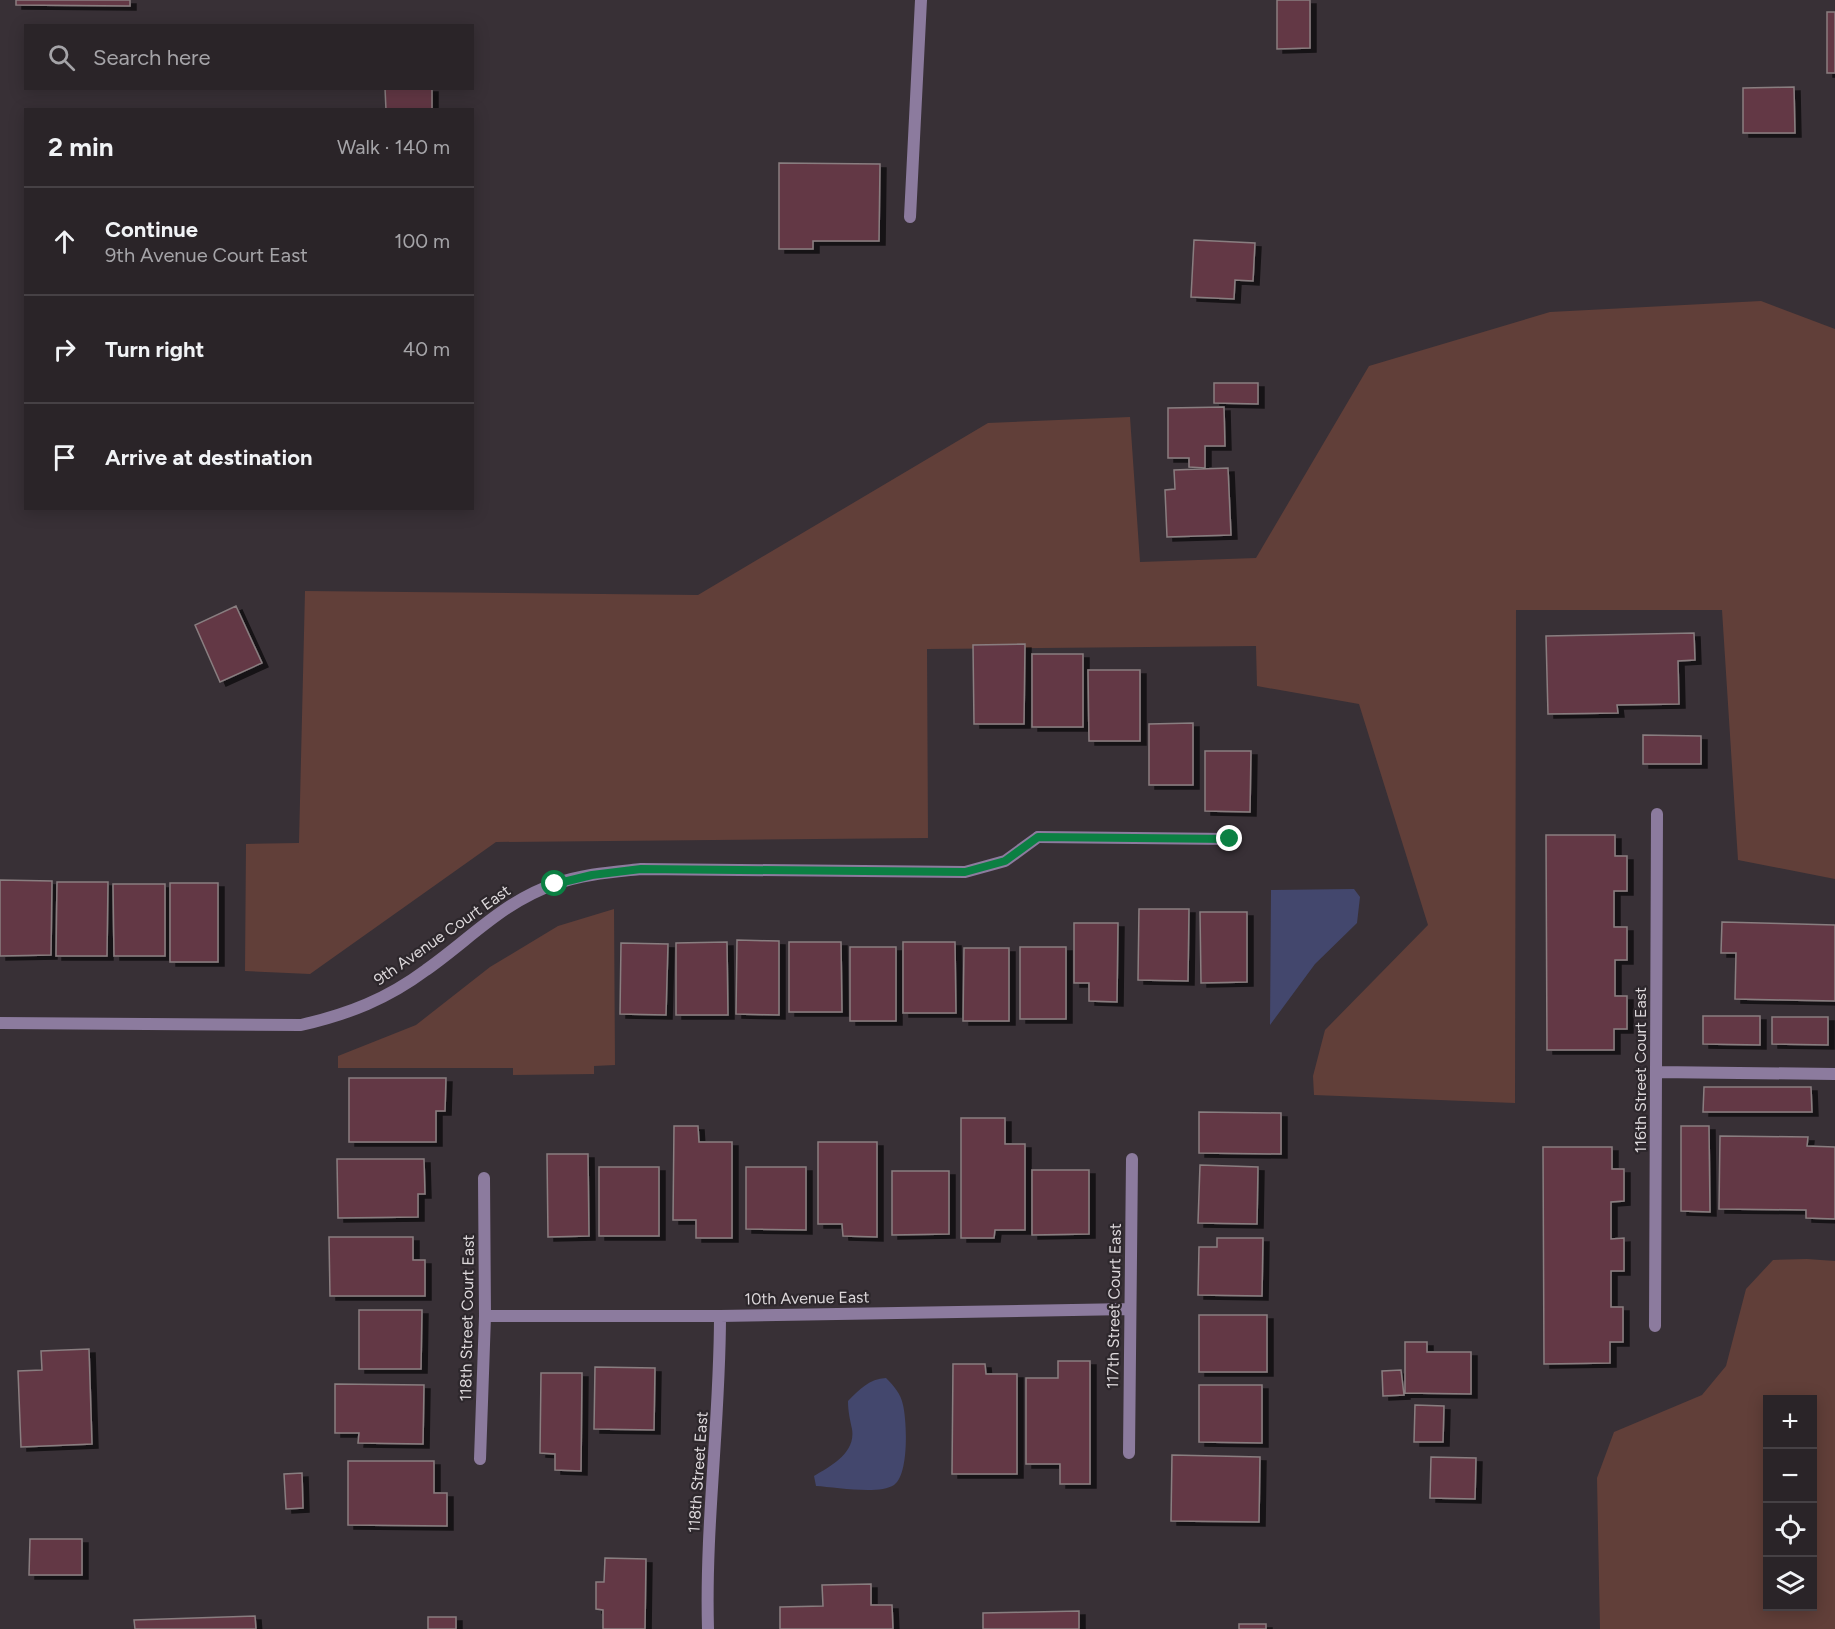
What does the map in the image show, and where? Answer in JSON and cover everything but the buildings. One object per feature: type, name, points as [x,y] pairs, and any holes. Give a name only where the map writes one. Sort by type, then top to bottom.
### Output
[{"type":"street","points":[[910,217],[921,0]]},
{"type":"street","name":"116th Street Court East","points":[[1655,1326],[1657,814]]},
{"type":"street","name":"9th Avenue Court East","points":[[0,1023],[301,1025],[348,1014],[385,996],[427,970],[510,905],[555,884],[592,875],[641,869],[965,872],[1005,861],[1038,837],[1230,839]]},
{"type":"street","points":[[1657,1072],[1835,1074]]},
{"type":"street","name":"117th Street Court East","points":[[1129,1453],[1132,1159]]},
{"type":"street","name":"118th Street Court East","points":[[480,1459],[485,1317],[484,1178]]},
{"type":"street","name":"10th Avenue East","points":[[485,1317],[720,1316],[1129,1309]]},
{"type":"street","name":"118th Street East","points":[[708,1629],[710,1526],[720,1384],[720,1316]]},
{"type":"shaded area","points":[[1761,301],[1835,329],[1835,879],[1738,860],[1722,610],[1516,610],[1515,1103],[1314,1095],[1313,1076],[1325,1030],[1428,925],[1359,704],[1257,686],[1256,646],[927,649],[928,838],[496,842],[310,974],[245,971],[246,844],[299,843],[305,591],[698,595],[988,423],[1130,417],[1140,562],[1256,558],[1369,366],[1550,312]]},
{"type":"shaded area","points":[[614,909],[615,1065],[594,1066],[594,1074],[513,1075],[513,1068],[338,1068],[338,1056],[416,1025],[490,967],[558,926]]},
{"type":"shaded area","points":[[1773,1260],[1835,1261],[1835,1629],[1600,1629],[1597,1478],[1614,1432],[1702,1395],[1726,1366],[1746,1289]]},
{"type":"water","points":[[1354,889],[1360,897],[1357,923],[1315,964],[1270,1025],[1271,890]]},
{"type":"water","points":[[886,1378],[899,1394],[904,1413],[906,1448],[899,1479],[894,1485],[878,1490],[816,1486],[814,1476],[841,1458],[850,1445],[852,1429],[848,1401],[870,1383]]},
{"type":"route","points":[[555,884],[592,875],[641,869],[965,872],[1005,861],[1038,837],[1230,839]]}]
